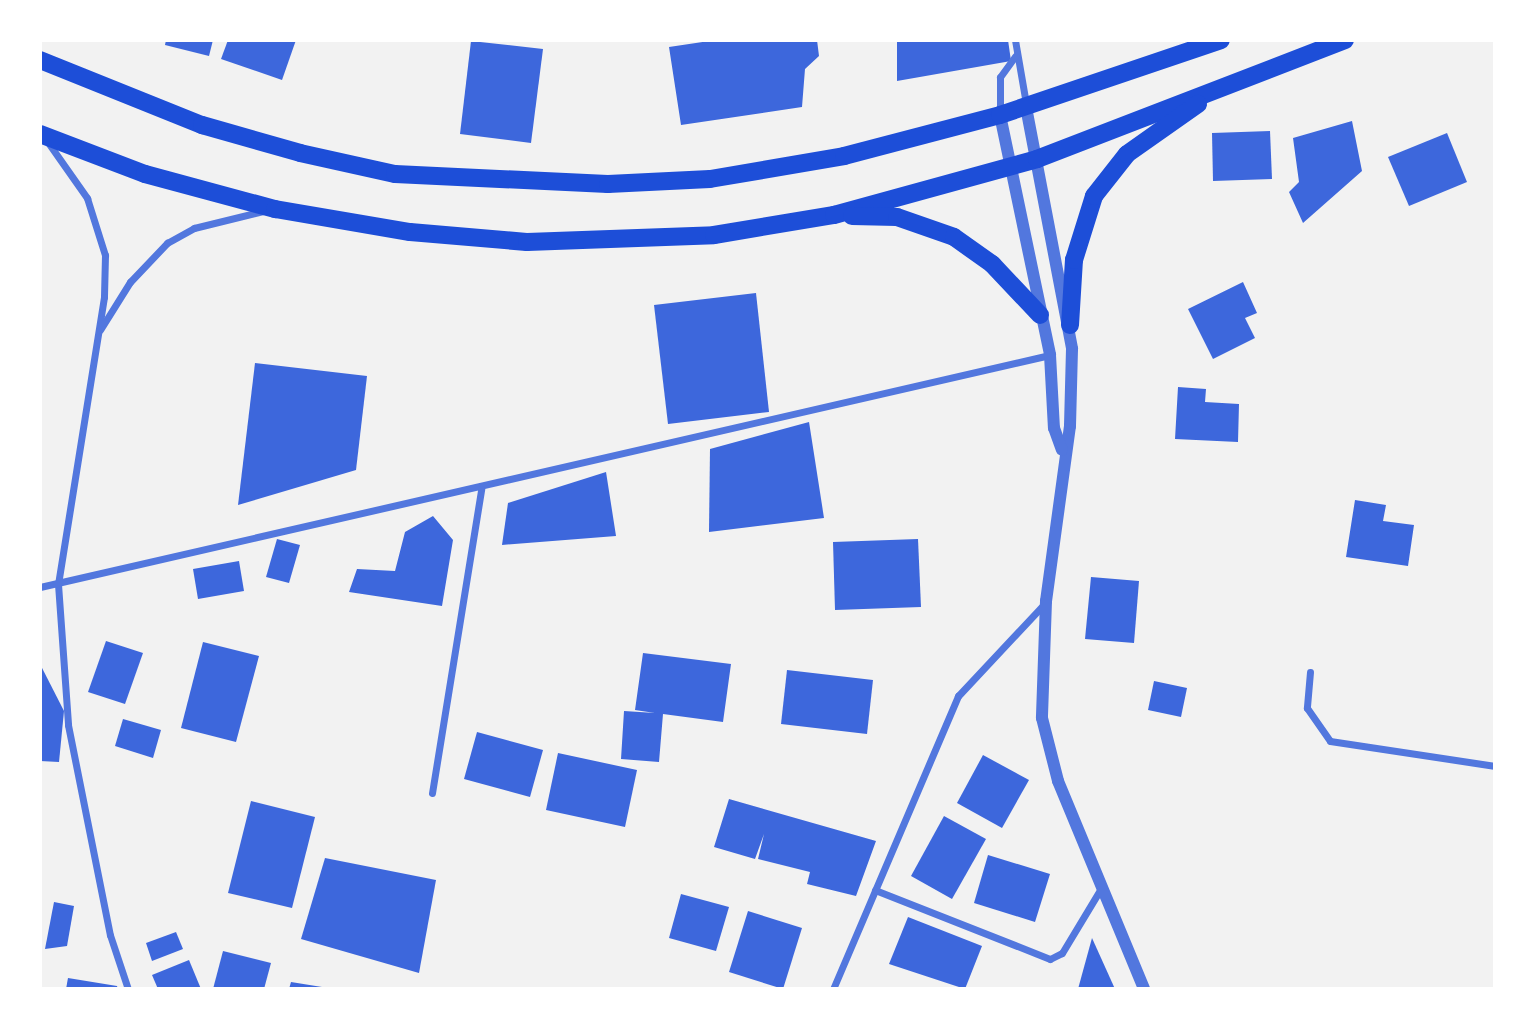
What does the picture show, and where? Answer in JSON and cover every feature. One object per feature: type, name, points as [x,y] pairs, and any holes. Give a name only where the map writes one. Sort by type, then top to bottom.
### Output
[{"type":"main road","points":[[40,60],[176,116],[300,153],[395,174],[507,183],[710,179],[844,156],[1026,107],[1221,40]]},
{"type":"main road","points":[[41,134],[145,174],[275,209],[410,232],[527,242],[714,235],[834,215],[1037,159],[1345,40]]},
{"type":"main road","points":[[1070,325],[1074,260],[1094,196],[1127,154],[1223,87]]},
{"type":"main road","points":[[834,215],[898,217],[954,237],[992,264],[1040,315]]},
{"type":"street","points":[[1015,40],[1015,56],[1070,325],[1070,426],[1062,450],[1046,601],[1042,718],[1058,781],[1100,890],[1144,989]]},
{"type":"street","points":[[1015,56],[1000,77],[1000,115],[1007,168],[1050,355],[1054,428],[1062,450]]},
{"type":"street","points":[[41,134],[87,198],[100,232],[104,297],[58,584],[68,725],[110,935],[128,989]]},
{"type":"street","points":[[97,333],[130,282],[167,243],[227,217],[275,209]]},
{"type":"street","points":[[40,587],[481,489],[1050,355]]},
{"type":"street","points":[[432,793],[481,489]]},
{"type":"street","points":[[833,989],[958,696],[1046,601]]},
{"type":"street","points":[[1310,672],[1307,708],[1330,741],[1495,766]]},
{"type":"street","points":[[875,891],[1050,959],[1062,953],[1100,890]]},
{"type":"building","points":[[166,40],[213,40],[209,56],[165,45]]},
{"type":"building","points":[[228,40],[296,40],[282,80],[221,59]]},
{"type":"building","points":[[716,40],[817,40],[819,56],[805,69],[802,107],[681,125],[669,47]]},
{"type":"building","points":[[897,40],[1008,40],[1011,61],[897,81]]},
{"type":"building","points":[[471,41],[543,49],[531,143],[460,134]]},
{"type":"building","points":[[1352,121],[1362,171],[1303,223],[1289,192],[1299,182],[1293,138]]},
{"type":"building","points":[[1270,131],[1272,179],[1213,181],[1212,133]]},
{"type":"building","points":[[1447,133],[1467,182],[1409,206],[1388,157]]},
{"type":"building","points":[[1243,282],[1257,313],[1245,318],[1255,338],[1213,359],[1188,309]]},
{"type":"building","points":[[756,293],[769,412],[668,424],[654,305]]},
{"type":"building","points":[[255,363],[367,376],[356,470],[238,505]]},
{"type":"building","points":[[1178,387],[1206,389],[1205,402],[1239,404],[1238,442],[1175,439]]},
{"type":"building","points":[[809,422],[824,518],[709,532],[710,449]]},
{"type":"building","points":[[606,472],[616,536],[502,545],[508,503]]},
{"type":"building","points":[[1355,500],[1386,505],[1383,521],[1414,525],[1408,566],[1346,557]]},
{"type":"building","points":[[433,516],[453,540],[442,606],[349,592],[357,569],[395,571],[405,532]]},
{"type":"building","points":[[277,539],[300,545],[289,583],[266,577]]},
{"type":"building","points":[[918,539],[921,607],[835,610],[833,542]]},
{"type":"building","points":[[239,561],[244,591],[198,599],[193,569]]},
{"type":"building","points":[[1091,577],[1139,581],[1134,643],[1085,639]]},
{"type":"building","points":[[106,641],[143,653],[125,704],[88,692]]},
{"type":"building","points":[[203,642],[259,656],[236,742],[181,728]]},
{"type":"building","points":[[643,653],[731,664],[723,722],[663,714],[659,762],[621,759],[624,711],[655,713],[635,710]]},
{"type":"building","points":[[40,664],[64,711],[59,762],[40,761]]},
{"type":"building","points":[[787,670],[873,680],[867,734],[781,724]]},
{"type":"building","points":[[1154,681],[1187,688],[1181,717],[1148,710]]},
{"type":"building","points":[[123,719],[161,730],[153,758],[115,746]]},
{"type":"building","points":[[477,732],[543,750],[530,797],[464,779]]},
{"type":"building","points":[[558,753],[637,770],[625,827],[546,810]]},
{"type":"building","points":[[983,755],[1029,780],[1002,828],[957,803]]},
{"type":"building","points":[[729,799],[876,841],[856,896],[807,884],[810,872],[758,859],[764,834],[755,859],[714,847]]},
{"type":"building","points":[[251,801],[315,817],[292,908],[228,893]]},
{"type":"building","points":[[944,816],[986,839],[952,899],[911,876]]},
{"type":"building","points":[[988,855],[1050,874],[1035,922],[974,903]]},
{"type":"building","points":[[325,858],[436,880],[419,973],[301,939]]},
{"type":"building","points":[[681,894],[729,907],[716,951],[669,938]]},
{"type":"building","points":[[54,902],[74,906],[67,946],[45,949]]},
{"type":"building","points":[[748,911],[802,928],[783,989],[729,972]]},
{"type":"building","points":[[908,917],[982,946],[965,989],[889,964]]},
{"type":"building","points":[[176,932],[183,949],[152,961],[146,943]]},
{"type":"building","points":[[1092,938],[1115,989],[1078,989]]},
{"type":"building","points":[[223,951],[271,963],[264,989],[213,989]]},
{"type":"building","points":[[189,960],[201,989],[158,989],[152,975]]},
{"type":"building","points":[[68,978],[117,986],[118,989],[66,989]]},
{"type":"building","points":[[291,982],[322,987],[289,989]]}]
